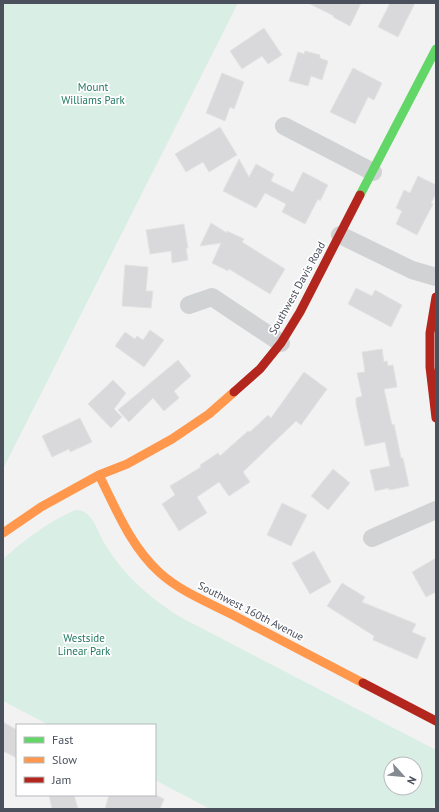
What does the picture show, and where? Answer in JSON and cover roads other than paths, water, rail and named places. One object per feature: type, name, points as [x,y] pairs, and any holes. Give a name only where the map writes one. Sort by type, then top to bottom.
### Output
[{"type":"street","name":"Southwest Davis Road","points":[[3,533],[41,506],[98,475],[127,464],[172,439],[209,414],[260,369],[281,343],[300,312],[436,49]]},
{"type":"street","points":[[284,126],[373,172]]},
{"type":"street","points":[[340,235],[412,270],[436,277]]},
{"type":"street","points":[[189,305],[212,297],[281,343]]},
{"type":"street","points":[[436,297],[430,333],[430,367],[436,418]]},
{"type":"street","name":"Southwest 160th Avenue","points":[[98,475],[125,527],[160,573],[196,596],[436,722]]},
{"type":"street","points":[[372,538],[436,510]]},
{"type":"park label","name":"Mount Williams Park","points":[[93,93]]},
{"type":"park label","name":"Westside Linear Park","points":[[84,644]]}]
